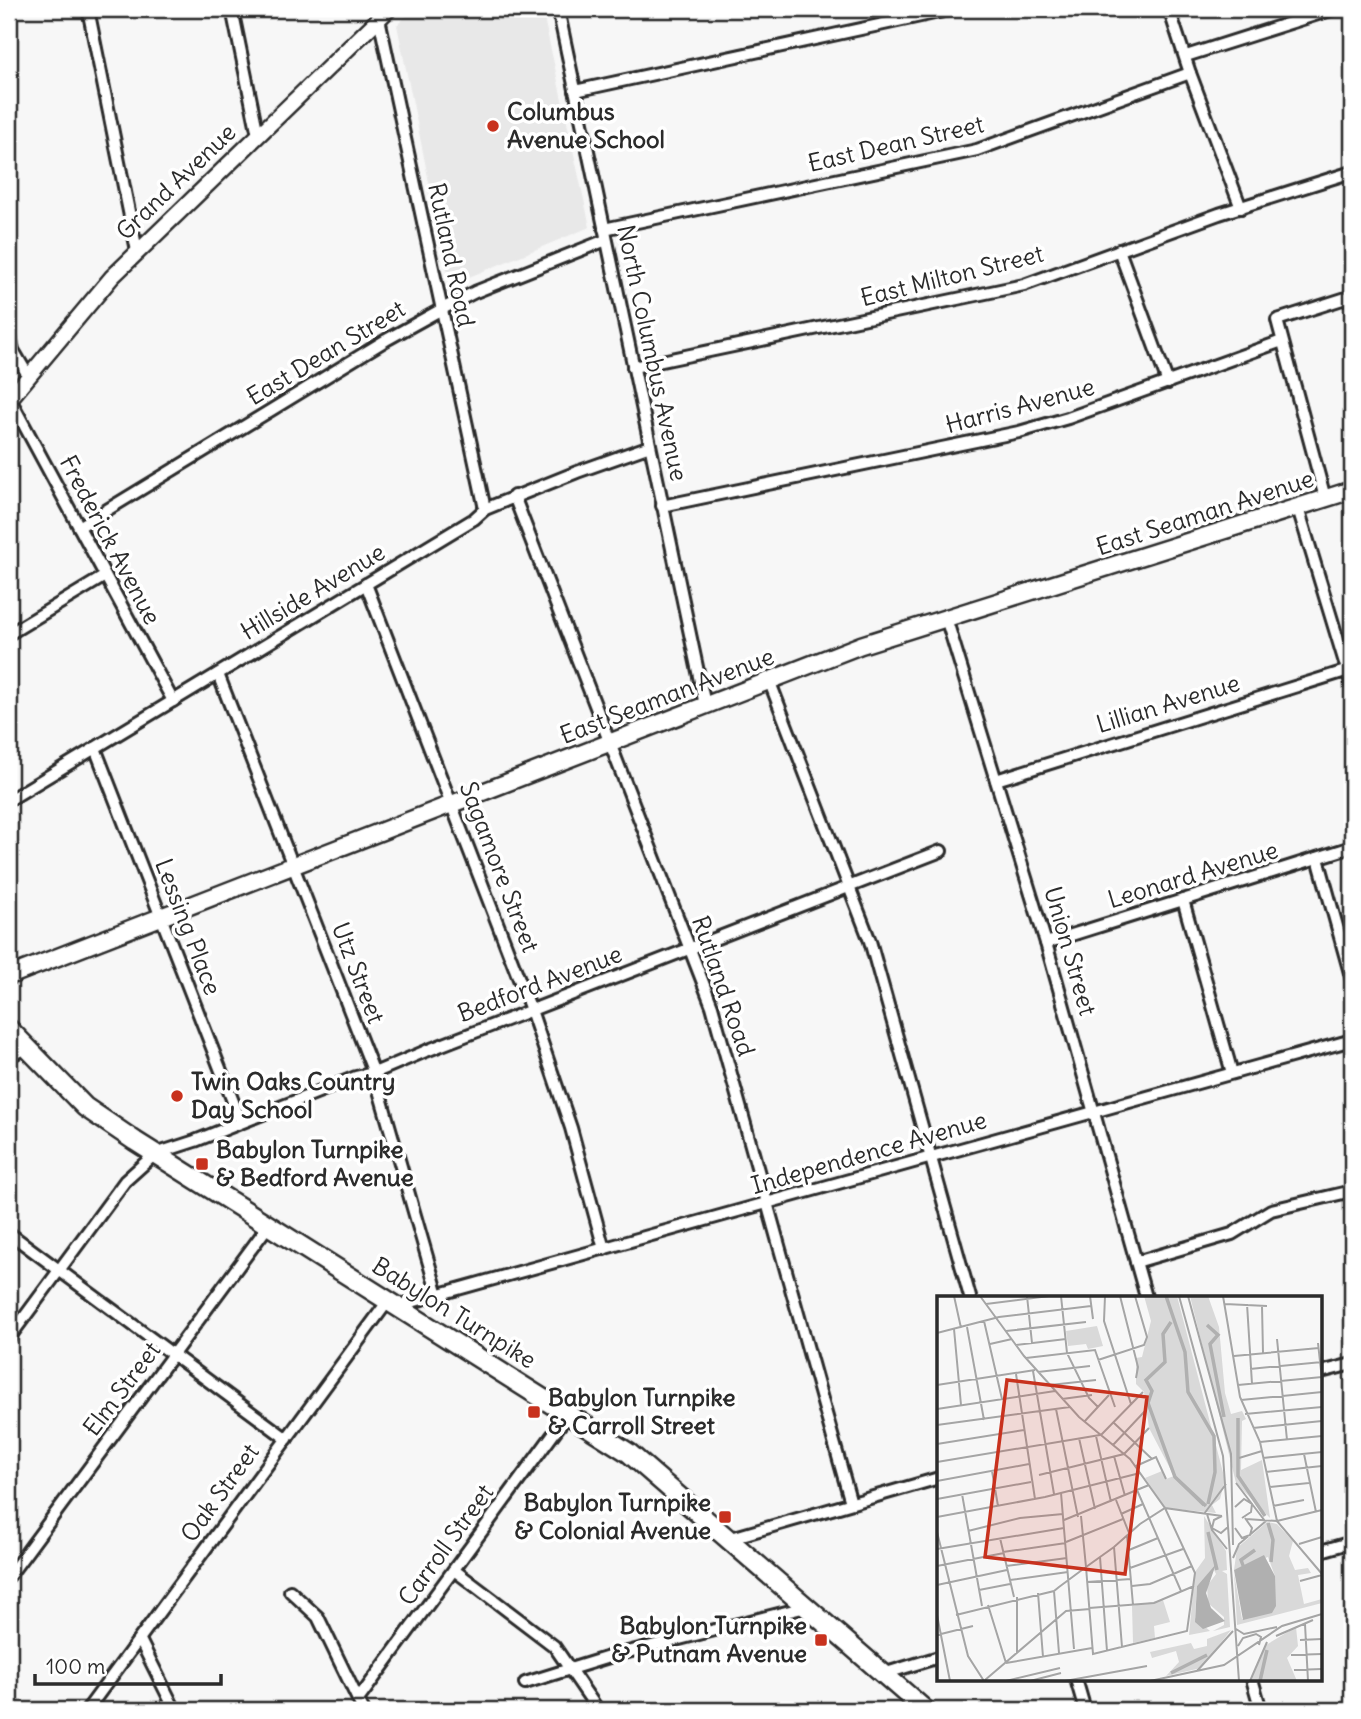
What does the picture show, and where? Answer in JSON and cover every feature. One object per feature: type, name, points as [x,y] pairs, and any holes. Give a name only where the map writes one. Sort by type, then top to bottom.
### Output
[{"type":"main road","name":"East Seaman Avenue","points":[[9,976],[861,645],[1352,490]]},
{"type":"main road","name":"Babylon Turnpike","points":[[9,1029],[85,1107],[268,1226],[629,1453],[925,1710]]},
{"type":"street","points":[[88,9],[137,251]]},
{"type":"street","points":[[232,9],[258,135]]},
{"type":"street","name":"North Columbus Avenue","points":[[558,9],[705,705]]},
{"type":"street","points":[[575,91],[953,9]]},
{"type":"street","points":[[1169,9],[1241,208]]},
{"type":"street","points":[[1186,56],[1334,9]]},
{"type":"street","name":"Grand Avenue","points":[[10,400],[95,297],[137,251],[382,12]]},
{"type":"street","name":"Rutland Road","points":[[382,12],[485,509]]},
{"type":"street","name":"East Dean Street","points":[[79,527],[386,340],[475,292],[605,235],[977,150],[1190,73]]},
{"type":"street","name":"East Milton Street","points":[[634,368],[1008,289],[1219,214],[1352,172]]},
{"type":"street","points":[[1119,250],[1167,383]]},
{"type":"street","points":[[1325,498],[1277,320],[1352,296]]},
{"type":"street","points":[[9,331],[13,349],[29,377]]},
{"type":"street","name":"Harris Avenue","points":[[662,506],[1019,432],[1068,418],[1282,341]]},
{"type":"street","name":"Frederick Avenue","points":[[10,400],[173,701]]},
{"type":"street","name":"Hillside Avenue","points":[[9,800],[474,519],[485,509],[650,446]]},
{"type":"street","name":"Rutland Road","points":[[514,496],[712,1006],[851,1503]]},
{"type":"street","points":[[1298,508],[1350,670],[1352,686]]},
{"type":"street","points":[[9,634],[105,576]]},
{"type":"street","name":"Sagamore Street","points":[[366,584],[531,1010],[571,1128],[604,1249]]},
{"type":"street","name":"Union Street","points":[[946,618],[1046,943],[1146,1296]]},
{"type":"street","name":"Lillian Avenue","points":[[996,780],[1350,670]]},
{"type":"street","name":"Utz Street","points":[[218,674],[374,1073],[438,1295]]},
{"type":"street","points":[[769,680],[870,941],[970,1296]]},
{"type":"street","name":"Lessing Place","points":[[95,748],[241,1122]]},
{"type":"street","name":"Leonard Avenue","points":[[1046,943],[1352,847]]},
{"type":"street","name":"Bedford Avenue","points":[[155,1154],[356,1077],[374,1073],[941,851]]},
{"type":"street","points":[[1318,858],[1352,980]]},
{"type":"street","points":[[1182,900],[1232,1073]]},
{"type":"street","name":"Independence Avenue","points":[[392,1304],[438,1295],[1352,1040]]},
{"type":"street","points":[[9,1057],[26,1047]]},
{"type":"street","points":[[9,1338],[125,1181],[155,1154]]},
{"type":"street","points":[[1136,1262],[1233,1234],[1271,1210],[1352,1191]]},
{"type":"street","name":"Elm Street","points":[[9,1576],[268,1226]]},
{"type":"street","points":[[9,1233],[286,1439]]},
{"type":"street","name":"Oak Street","points":[[87,1710],[286,1439],[392,1304]]},
{"type":"street","points":[[1322,1372],[1352,1363]]},
{"type":"street","name":"Carroll Street","points":[[360,1705],[568,1414]]},
{"type":"street","points":[[728,1539],[937,1479]]},
{"type":"street","points":[[1322,1551],[1352,1542]]},
{"type":"street","points":[[454,1570],[554,1646],[598,1710]]},
{"type":"street","points":[[290,1591],[318,1617],[360,1705]]},
{"type":"street","points":[[525,1683],[570,1668],[806,1607]]},
{"type":"street","points":[[141,1640],[175,1710]]},
{"type":"street","points":[[883,1674],[937,1658]]},
{"type":"street","points":[[1076,1680],[1085,1710]]},
{"type":"street","points":[[1252,1680],[1261,1710]]},
{"type":"shaded area","name":"Columbus Avenue School","points":[[414,9],[542,9],[590,227],[450,285],[397,25]]},
{"type":"place","name":"Columbus Avenue School","points":[[493,126]]},
{"type":"place","name":"Twin Oaks Country Day School","points":[[177,1096]]},
{"type":"place","name":"Babylon Turnpike & Bedford Avenue","points":[[202,1164]]},
{"type":"place","name":"Babylon Turnpike & Carroll Street","points":[[534,1412]]},
{"type":"place","name":"Babylon Turnpike & Colonial Avenue","points":[[725,1517]]},
{"type":"place","name":"Babylon Turnpike & Putnam Avenue","points":[[821,1640]]}]
